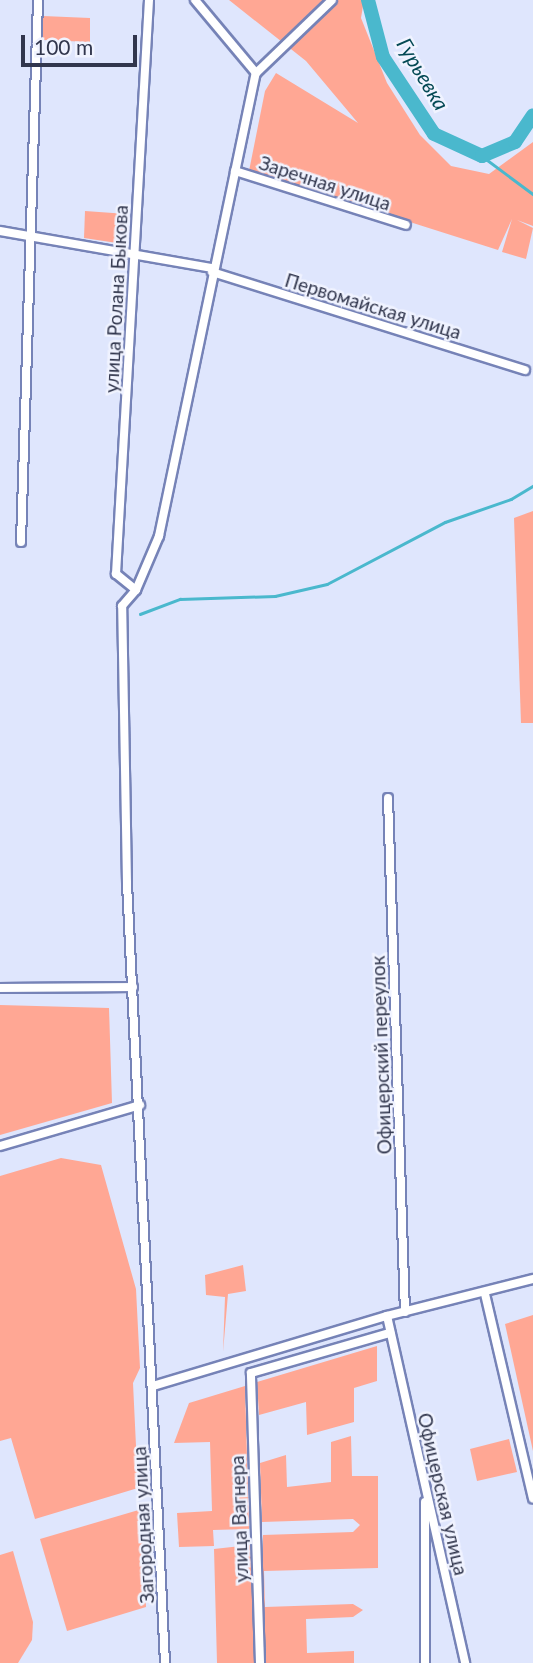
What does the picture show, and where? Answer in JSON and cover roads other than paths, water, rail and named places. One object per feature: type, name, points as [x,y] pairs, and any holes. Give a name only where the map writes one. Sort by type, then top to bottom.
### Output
[{"type":"street","points":[[21,542],[38,0]]},
{"type":"street","name":"улица Ролана Быкова","points":[[136,590],[116,574],[149,0]]},
{"type":"street","points":[[195,0],[256,73],[332,0]]},
{"type":"street","name":"Загородная улица","points":[[165,1663],[133,987],[122,606],[136,590],[159,536],[256,73]]},
{"type":"street","name":"Заречная улица","points":[[235,171],[406,225]]},
{"type":"street","name":"Первомайская улица","points":[[0,231],[213,270],[525,370]]},
{"type":"street","name":"Офицерский переулок","points":[[388,798],[405,1312]]},
{"type":"street","points":[[0,988],[133,987]]},
{"type":"street","points":[[0,1146],[140,1105]]},
{"type":"street","points":[[153,1386],[387,1316],[485,1294],[533,1279]]},
{"type":"street","points":[[485,1294],[533,1498]]},
{"type":"street","name":"Офицерская улица","points":[[387,1316],[465,1663]]},
{"type":"street","name":"улица Вагнера","points":[[260,1663],[251,1373],[390,1333]]},
{"type":"street","points":[[425,1485],[425,1663]]},
{"type":"waterway","name":"Гурьевка","points":[[368,0],[383,57],[434,134],[482,156],[515,142],[533,115]]},
{"type":"waterway","points":[[482,156],[533,194]]},
{"type":"waterway","points":[[140,614],[180,599],[275,596],[327,584],[445,522],[511,499],[533,486]]}]
